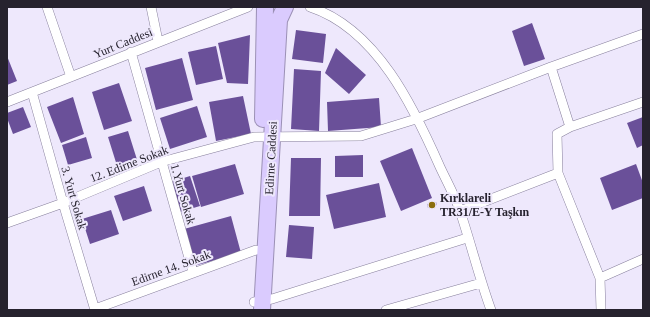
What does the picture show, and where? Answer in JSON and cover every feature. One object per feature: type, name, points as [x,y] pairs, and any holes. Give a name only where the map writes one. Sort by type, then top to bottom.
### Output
[{"type":"highway","points":[[265,7],[274,14],[283,10]]},
{"type":"highway","name":"Edirne Caddesi","points":[[258,306],[267,137],[265,7]]},
{"type":"highway","name":"Edirne Caddesi","points":[[258,306],[256,250],[262,211],[278,20],[283,10]]},
{"type":"street","points":[[47,7],[71,77]]},
{"type":"street","points":[[151,7],[158,41]]},
{"type":"street","name":"Yurt Caddesi","points":[[7,102],[158,41],[248,7]]},
{"type":"street","points":[[310,7],[337,19],[360,36],[380,58],[406,99],[428,139],[460,211],[467,238],[491,310]]},
{"type":"street","name":"12. Edirne Sokak","points":[[7,223],[63,203],[161,162],[254,136],[361,136],[416,119],[551,67],[643,34]]},
{"type":"street","name":"1.Yurt Sokak","points":[[131,52],[193,272]]},
{"type":"street","points":[[551,67],[570,127]]},
{"type":"street","name":"3. Yurt Sokak","points":[[32,92],[95,309]]},
{"type":"street","points":[[601,310],[600,278],[558,173],[557,134],[570,127],[643,102]]},
{"type":"street","points":[[460,211],[558,173]]},
{"type":"street","points":[[258,306],[467,238]]},
{"type":"street","name":"Edirne 14. Sokak","points":[[95,309],[256,250]]},
{"type":"street","points":[[600,278],[643,259]]},
{"type":"street","points":[[386,310],[481,282]]},
{"type":"building","points":[[532,23],[545,59],[524,66],[512,31]]},
{"type":"building","points":[[296,30],[326,34],[323,63],[292,59]]},
{"type":"building","points":[[250,35],[248,84],[227,83],[218,43]]},
{"type":"building","points":[[216,46],[223,79],[196,85],[188,52]]},
{"type":"building","points":[[336,48],[366,75],[349,94],[325,73]]},
{"type":"building","points":[[7,56],[17,81],[7,85]]},
{"type":"building","points":[[182,58],[193,100],[156,110],[145,68]]},
{"type":"building","points":[[294,69],[321,71],[319,131],[291,129]]},
{"type":"building","points":[[119,83],[132,121],[104,130],[92,92]]},
{"type":"building","points":[[243,96],[251,134],[216,141],[209,102]]},
{"type":"building","points":[[73,97],[84,134],[61,143],[47,107]]},
{"type":"building","points":[[379,98],[381,127],[328,131],[327,102]]},
{"type":"building","points":[[197,106],[207,137],[170,149],[160,118]]},
{"type":"building","points":[[23,107],[31,127],[13,134],[7,118],[7,113]]},
{"type":"building","points":[[643,117],[643,145],[637,148],[627,123]]},
{"type":"building","points":[[128,131],[139,166],[119,172],[108,137]]},
{"type":"building","points":[[86,137],[92,158],[68,165],[62,145]]},
{"type":"building","points":[[412,148],[432,198],[401,211],[380,161]]},
{"type":"building","points":[[363,155],[363,177],[335,177],[335,156]]},
{"type":"building","points":[[291,158],[321,158],[320,216],[289,216]]},
{"type":"building","points":[[235,164],[244,194],[201,207],[192,176]]},
{"type":"building","points":[[636,164],[643,183],[643,198],[612,210],[600,178]]},
{"type":"building","points":[[190,176],[200,206],[180,212],[171,182]]},
{"type":"building","points":[[379,183],[386,217],[334,229],[326,195]]},
{"type":"building","points":[[144,186],[152,211],[123,221],[114,196]]},
{"type":"building","name":"Kırklareli TR31/E-Y Taşkın","points":[[436,202],[437,205],[428,208],[427,204]]},
{"type":"building","points":[[111,210],[119,234],[90,244],[82,219]]},
{"type":"building","points":[[231,216],[241,253],[194,266],[184,229]]},
{"type":"building","points":[[289,225],[314,227],[312,259],[286,257]]},
{"type":"place","name":"Kırklareli TR31/E-Y Taşkın","points":[[432,205]]}]
